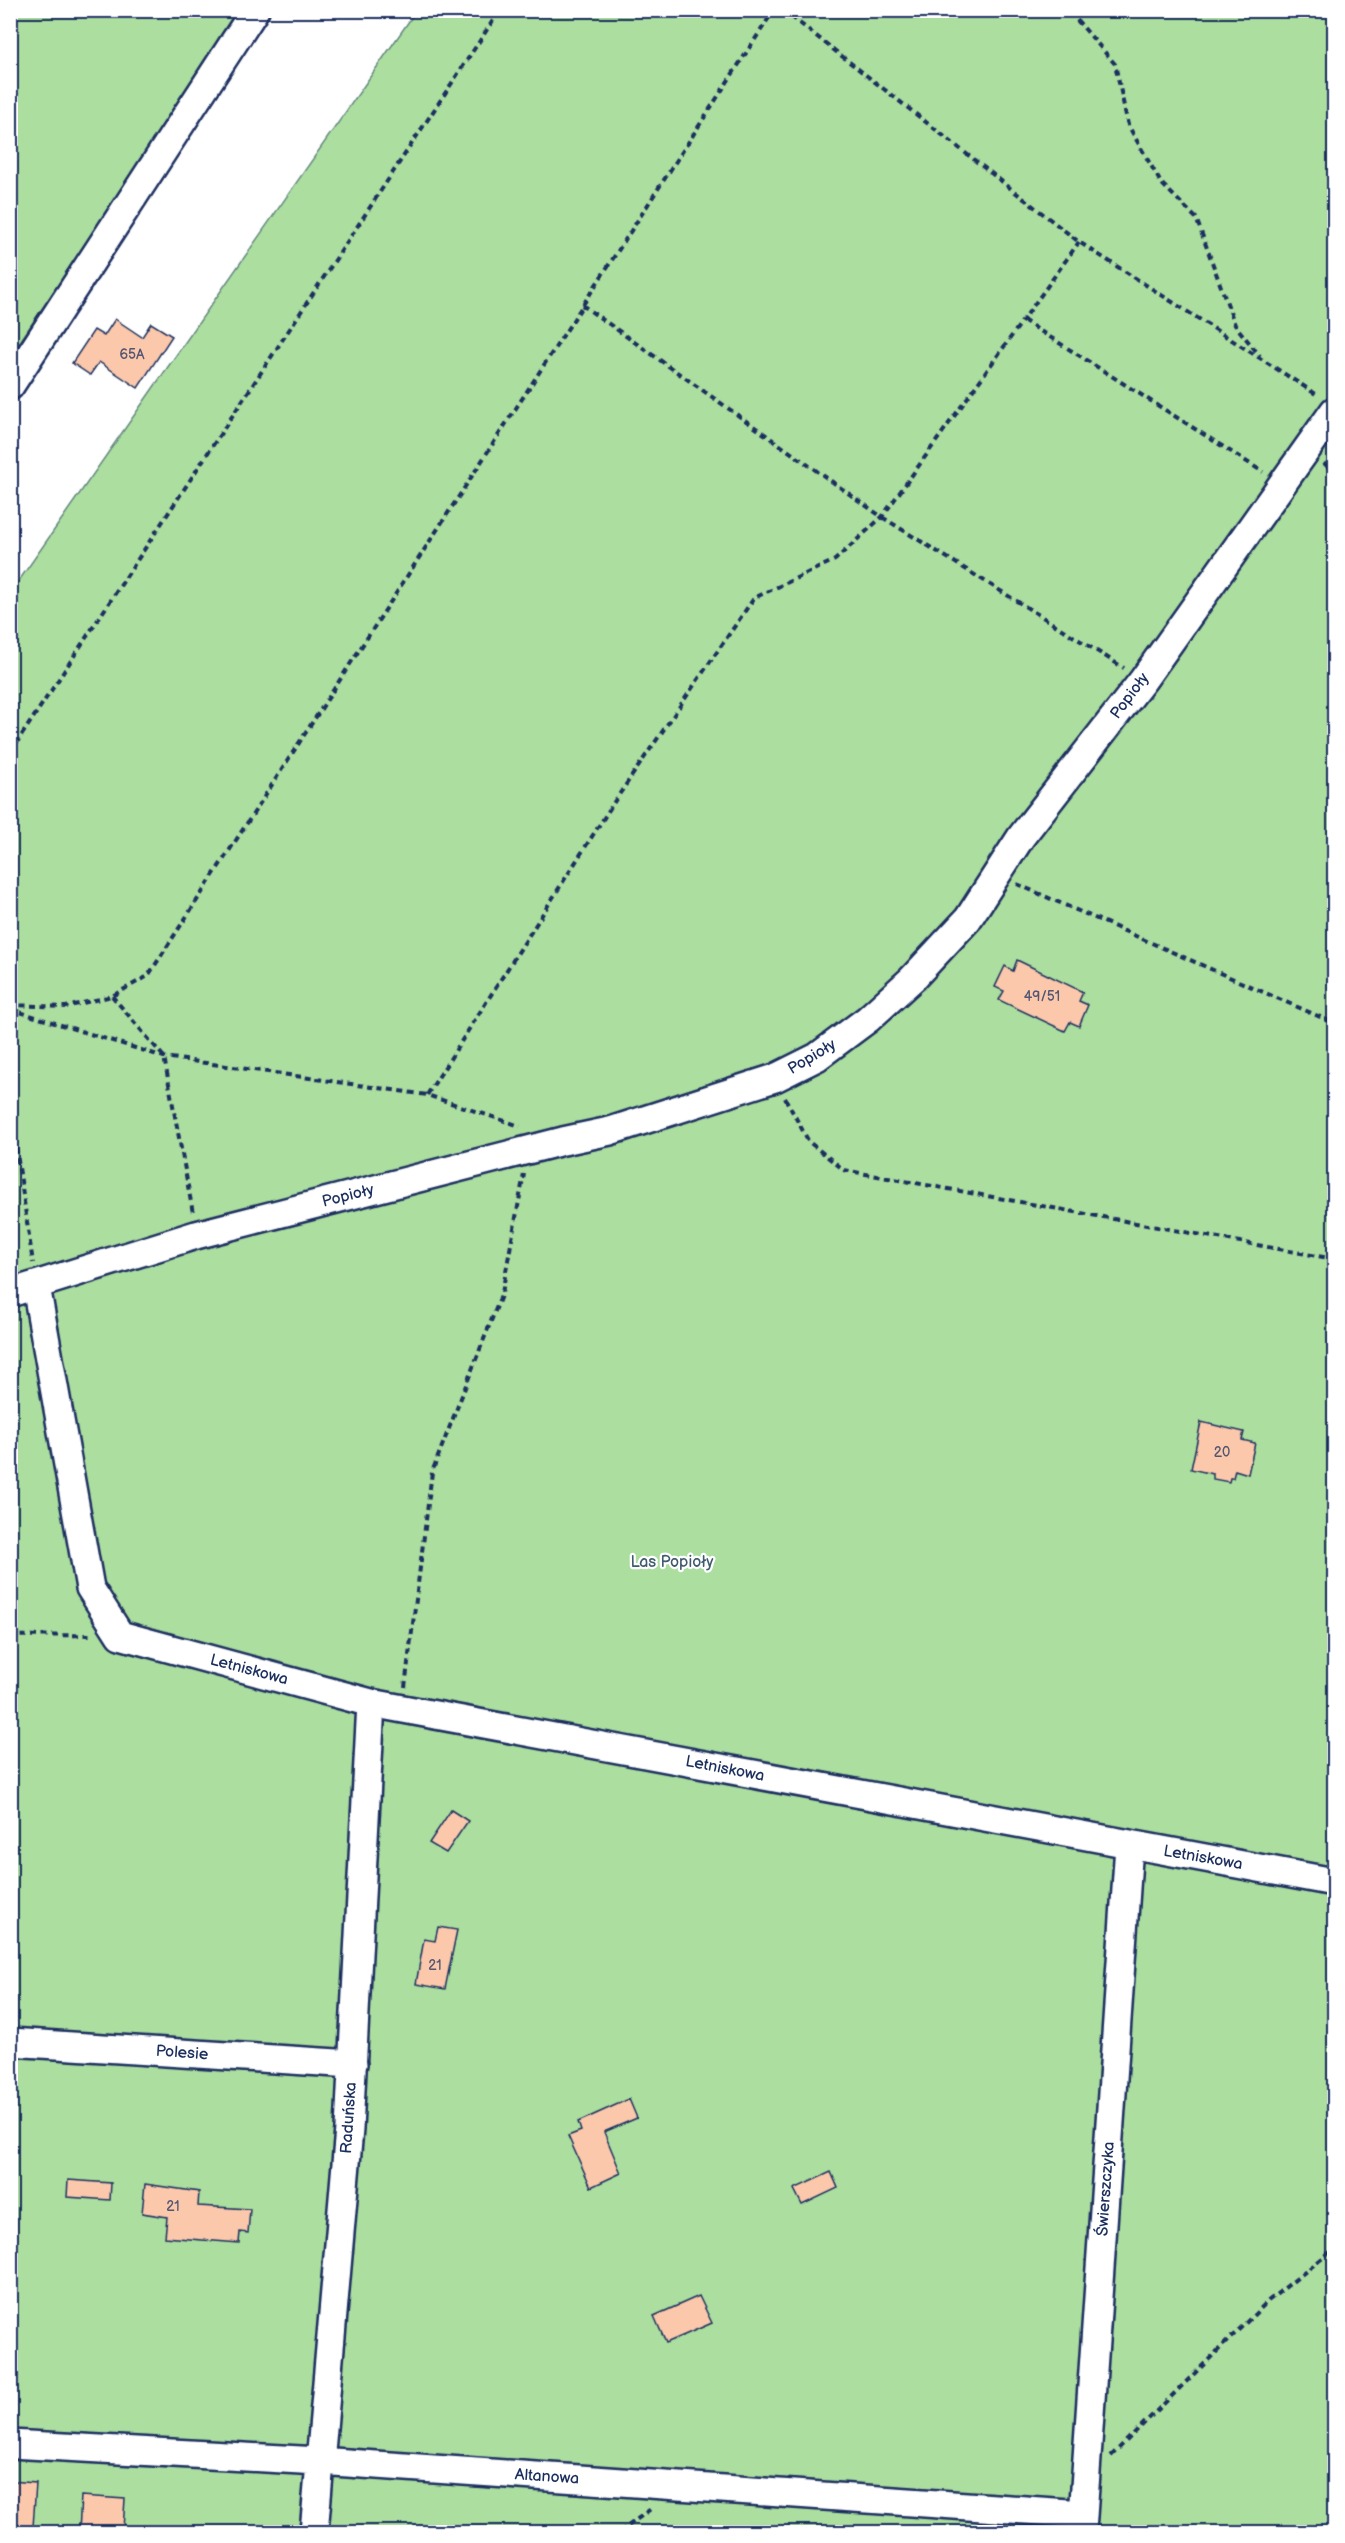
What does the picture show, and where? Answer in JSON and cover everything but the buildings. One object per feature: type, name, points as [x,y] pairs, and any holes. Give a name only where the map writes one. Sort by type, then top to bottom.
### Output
[{"type":"street","points":[[10,386],[255,10]]},
{"type":"street","name":"Popioły","points":[[23,1289],[196,1235],[525,1138],[610,1131],[775,1078],[817,1058],[892,998],[958,932],[1033,821],[1143,680],[1335,411]]},
{"type":"street","points":[[23,1289],[90,1588],[120,1635]]},
{"type":"street","name":"Letniskowa","points":[[120,1635],[370,1703],[1335,1882]]},
{"type":"street","name":"Raduńska","points":[[314,2532],[353,2064],[370,1703]]},
{"type":"street","name":"Świerszczyka","points":[[1082,2523],[1129,1845]]},
{"type":"street","name":"Polesie","points":[[10,2042],[353,2064]]},
{"type":"street","name":"Altanowa","points":[[10,2444],[319,2461],[1082,2523]]},
{"type":"path","points":[[10,753],[500,10]]},
{"type":"path","points":[[10,1007],[66,1007],[112,996],[148,976],[774,10]]},
{"type":"path","points":[[783,10],[1079,242],[1317,394],[1335,411]]},
{"type":"path","points":[[1075,10],[1076,19],[1115,64],[1128,125],[1161,183],[1196,218],[1235,325],[1262,359]]},
{"type":"path","points":[[427,1095],[614,802],[754,598],[834,560],[882,518],[1079,242]]},
{"type":"path","points":[[582,305],[882,518],[1143,680]]},
{"type":"path","points":[[1023,320],[1282,484]]},
{"type":"path","points":[[997,875],[1335,1023]]},
{"type":"path","points":[[112,996],[164,1057],[196,1235]]},
{"type":"path","points":[[10,1007],[164,1057],[427,1095],[525,1138],[502,1293],[432,1472],[403,1709]]},
{"type":"path","points":[[775,1078],[809,1142],[844,1170],[1335,1259]]},
{"type":"path","points":[[10,1106],[23,1289]]},
{"type":"path","points":[[10,1636],[120,1635]]},
{"type":"path","points":[[1086,2481],[1268,2301],[1335,2249]]},
{"type":"green space","points":[[11,11],[242,11],[11,355]]},
{"type":"green space","name":"Las Popioły","points":[[416,11],[1334,11],[1334,2532],[11,2532],[11,592]]}]
